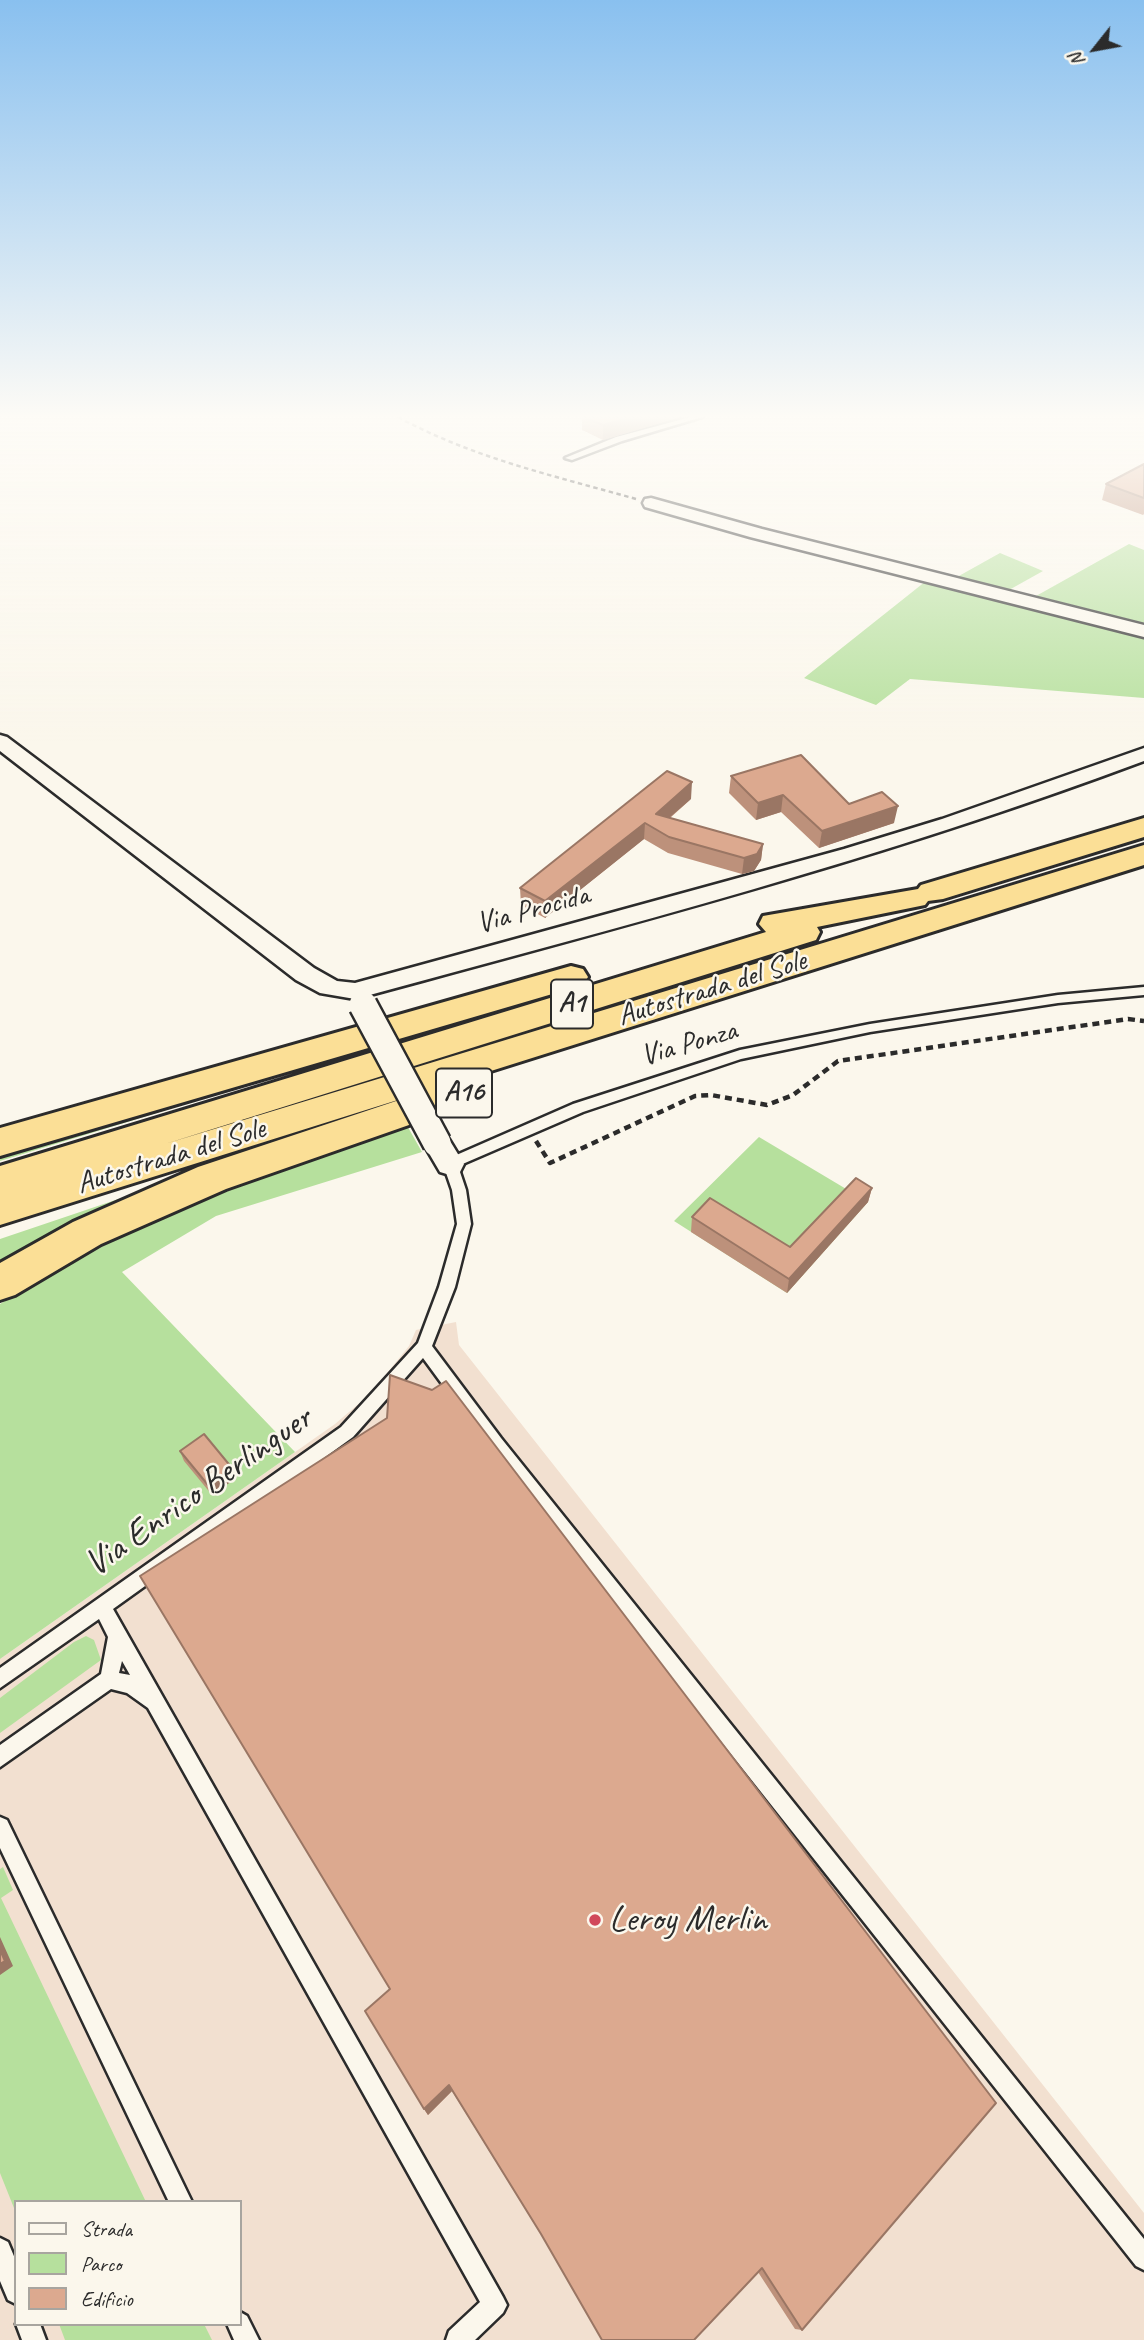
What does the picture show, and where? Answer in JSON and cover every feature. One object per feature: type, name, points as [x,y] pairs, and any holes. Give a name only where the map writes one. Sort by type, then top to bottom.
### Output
[{"type":"highway","name":"Autostrada del Sole","points":[[0,1210],[925,909],[1144,827]]},
{"type":"highway","name":"Autostrada del Sole","points":[[0,1181],[925,909],[1144,855]]},
{"type":"highway","points":[[0,1142],[673,947],[796,919],[925,909]]},
{"type":"highway","name":"A16","points":[[0,1283],[87,1233],[212,1178],[718,1007],[925,909]]},
{"type":"street","points":[[732,526],[1144,631]]},
{"type":"street","name":"Via Procida","points":[[0,741],[305,974],[330,989],[359,998],[794,873],[980,814],[1144,754]]},
{"type":"street","points":[[359,998],[444,1153]]},
{"type":"lane","name":"Via Ponza","points":[[444,1153],[528,1130],[578,1108],[740,1055],[870,1028],[1058,999],[1144,991]]},
{"type":"lane","points":[[444,1153],[459,1190],[464,1224],[447,1287],[424,1347],[495,1443],[1144,2258]]},
{"type":"lane","name":"Via Enrico Berlinguer","points":[[0,1678],[347,1432],[424,1347]]},
{"type":"lane","points":[[101,1606],[495,2305],[458,2340]]},
{"type":"lane","points":[[0,1757],[109,1679],[118,1634]]},
{"type":"lane","points":[[109,1679],[132,1685],[156,1703]]},
{"type":"lane","points":[[0,1827],[180,2200]]},
{"type":"lane","points":[[0,2250],[14,2287]]},
{"type":"path","points":[[528,1130],[550,1163],[701,1094],[754,1104],[774,1104],[786,1099],[824,1068],[838,1061],[1128,1019],[1144,1021]]},
{"type":"shaded area","points":[[456,1322],[459,1345],[1144,2213],[1144,2340],[0,2340],[0,1659],[335,1424],[370,1394],[409,1346],[416,1330]]},
{"type":"green space","points":[[1129,544],[1144,550],[1144,623],[1036,596]]},
{"type":"green space","points":[[1000,553],[1043,571],[1009,590],[957,577]]},
{"type":"green space","points":[[926,581],[1144,635],[1144,698],[910,679],[876,705],[804,678]]},
{"type":"green space","points":[[506,1006],[0,1161],[0,1153]]},
{"type":"green space","points":[[480,1077],[197,1174],[0,1272],[0,1239]]},
{"type":"green space","points":[[405,1122],[422,1152],[216,1216],[122,1272],[295,1452],[0,1659],[0,1304],[86,1251],[181,1203]]},
{"type":"green space","points":[[759,1137],[868,1202],[787,1293],[674,1221]]},
{"type":"green space","points":[[86,1636],[94,1640],[101,1660],[0,1733],[0,1698],[74,1642]]},
{"type":"green space","points":[[3,1867],[13,1890],[1,1898],[145,2200],[14,2200],[14,2208],[0,2173],[0,1869]]},
{"type":"green space","points":[[60,2326],[205,2326],[212,2340],[65,2340]]},
{"type":"building","points":[[801,755],[849,804],[882,792],[898,806],[822,831],[783,795],[758,803],[731,776]]},
{"type":"building","points":[[667,771],[692,782],[656,814],[763,844],[757,854],[744,858],[669,837],[645,823],[545,901],[520,888]]},
{"type":"building","points":[[856,1178],[872,1188],[789,1279],[692,1217],[710,1198],[790,1247]]},
{"type":"building","name":"Leroy Merlin","points":[[390,1375],[432,1390],[446,1381],[996,2103],[802,2330],[762,2268],[694,2340],[602,2340],[541,2234],[449,2085],[424,2109],[365,2011],[390,1989],[140,1576],[387,1418]]},
{"type":"building","points":[[204,1434],[232,1468],[208,1485],[180,1451]]},
{"type":"building","points":[[0,1950],[5,1961],[0,1964]]},
{"type":"place","name":"Leroy Merlin","points":[[595,1920]]}]
